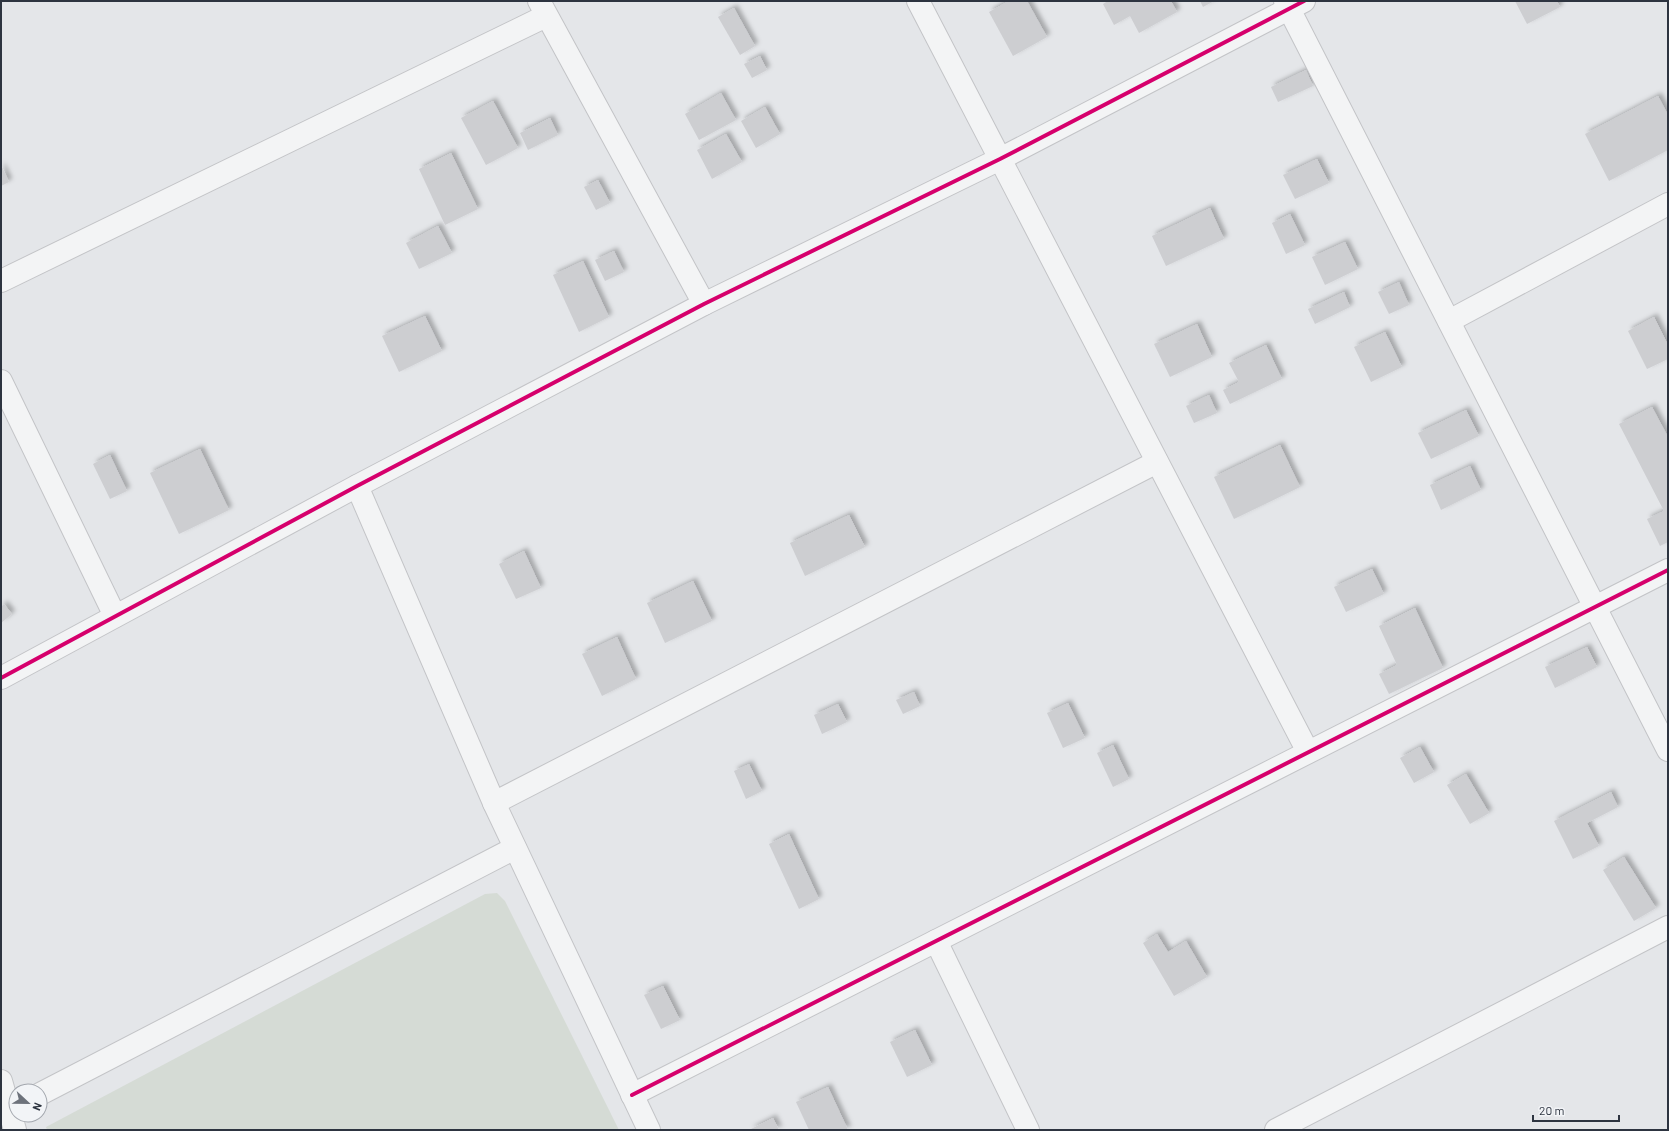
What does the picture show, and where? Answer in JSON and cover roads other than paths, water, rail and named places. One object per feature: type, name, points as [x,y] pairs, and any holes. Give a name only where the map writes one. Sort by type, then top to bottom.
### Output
[{"type":"street","points":[[918,1],[1308,752]]},
{"type":"street","points":[[1,678],[357,486],[704,304],[1000,159],[1293,4],[1449,321],[1668,750]]},
{"type":"street","points":[[1,281],[543,8],[704,304]]},
{"type":"street","points":[[1449,321],[1668,204]]},
{"type":"street","points":[[1,381],[115,616]]},
{"type":"street","points":[[494,803],[1157,462]]},
{"type":"street","points":[[357,486],[494,803],[649,1130]]},
{"type":"street","points":[[632,1095],[1668,570]]},
{"type":"street","points":[[48,1090],[515,848]]},
{"type":"street","points":[[1276,1130],[1668,927]]},
{"type":"street","points":[[936,941],[1028,1130]]},
{"type":"street","points":[[1,1081],[8,1101]]}]
